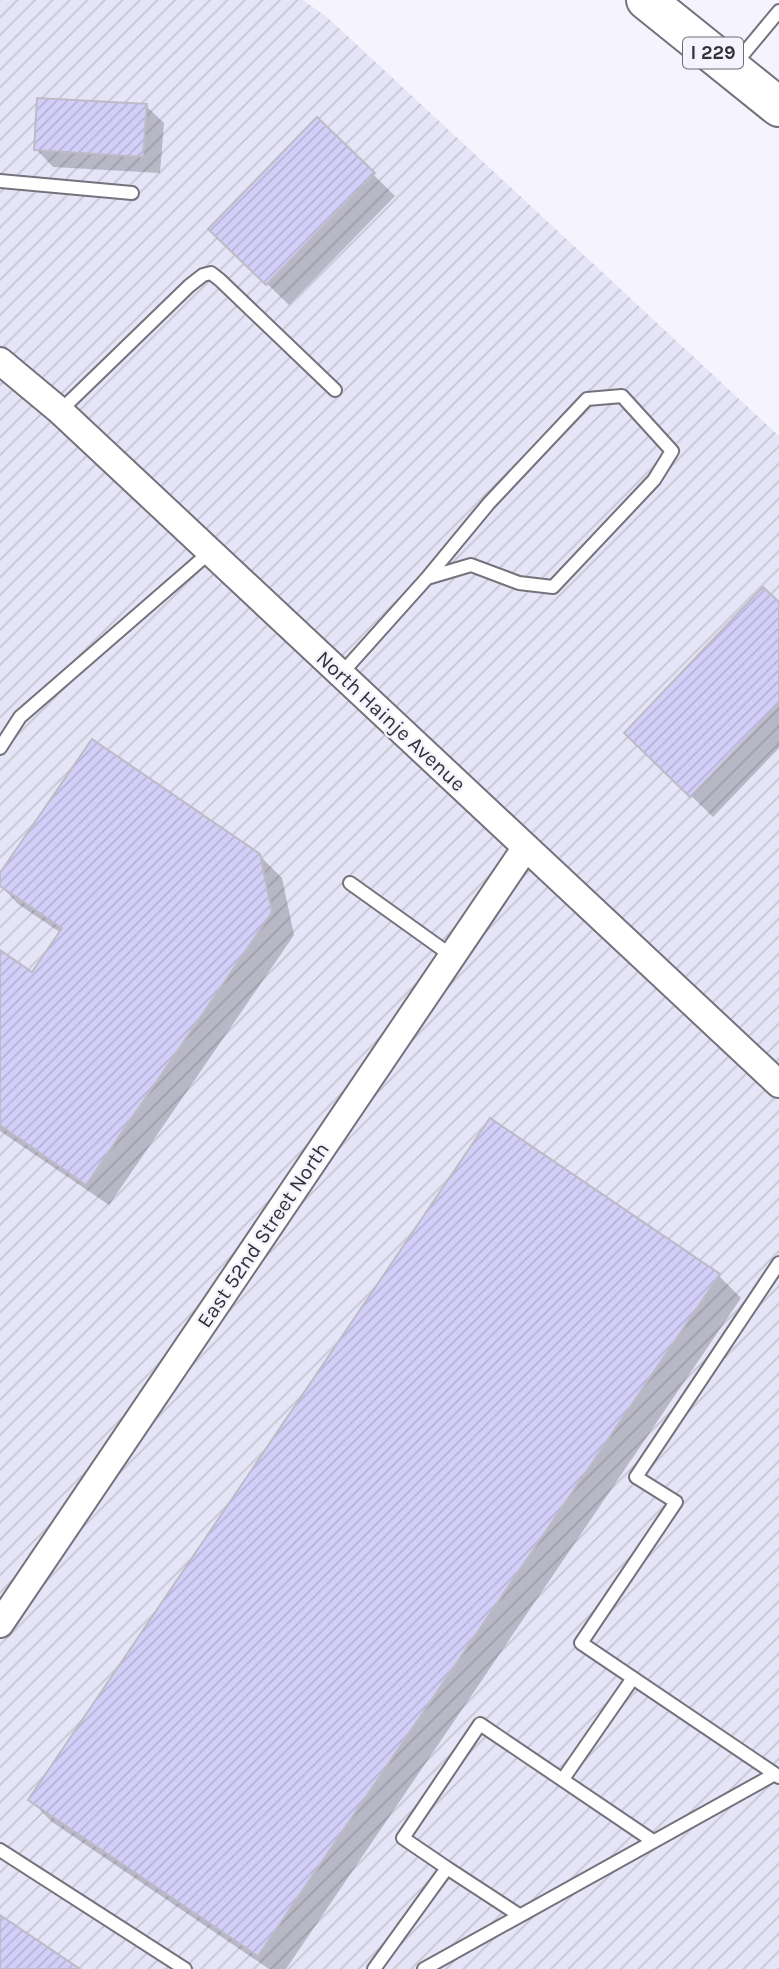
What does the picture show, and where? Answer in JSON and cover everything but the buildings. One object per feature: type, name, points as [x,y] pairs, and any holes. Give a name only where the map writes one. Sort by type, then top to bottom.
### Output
[{"type":"highway","name":"I 229","points":[[646,0],[779,107]]},
{"type":"street","name":"North Hainje Avenue","points":[[0,361],[60,411],[779,1084]]},
{"type":"street","name":"East 52nd Street North","points":[[0,1624],[526,846]]},
{"type":"lane","points":[[732,68],[779,11]]},
{"type":"lane","points":[[0,181],[132,193]]},
{"type":"lane","points":[[60,411],[189,286],[203,275],[211,273],[335,390]]},
{"type":"lane","points":[[341,674],[427,578],[489,503],[587,399],[622,396],[672,451],[654,480],[553,587],[519,583],[471,565],[427,578]]},
{"type":"lane","points":[[0,748],[20,717],[210,552]]},
{"type":"lane","points":[[350,883],[452,956]]},
{"type":"lane","points":[[424,1969],[777,1775],[581,1643],[676,1502],[636,1477],[779,1263]]},
{"type":"lane","points":[[563,1779],[633,1678]]},
{"type":"lane","points":[[519,1915],[403,1838],[480,1724],[653,1841]]},
{"type":"lane","points":[[0,1850],[186,1969]]},
{"type":"lane","points":[[374,1969],[447,1868]]},
{"type":"shaded area","points":[[0,0],[303,0],[328,18],[779,436],[779,1969],[0,1969]]}]
